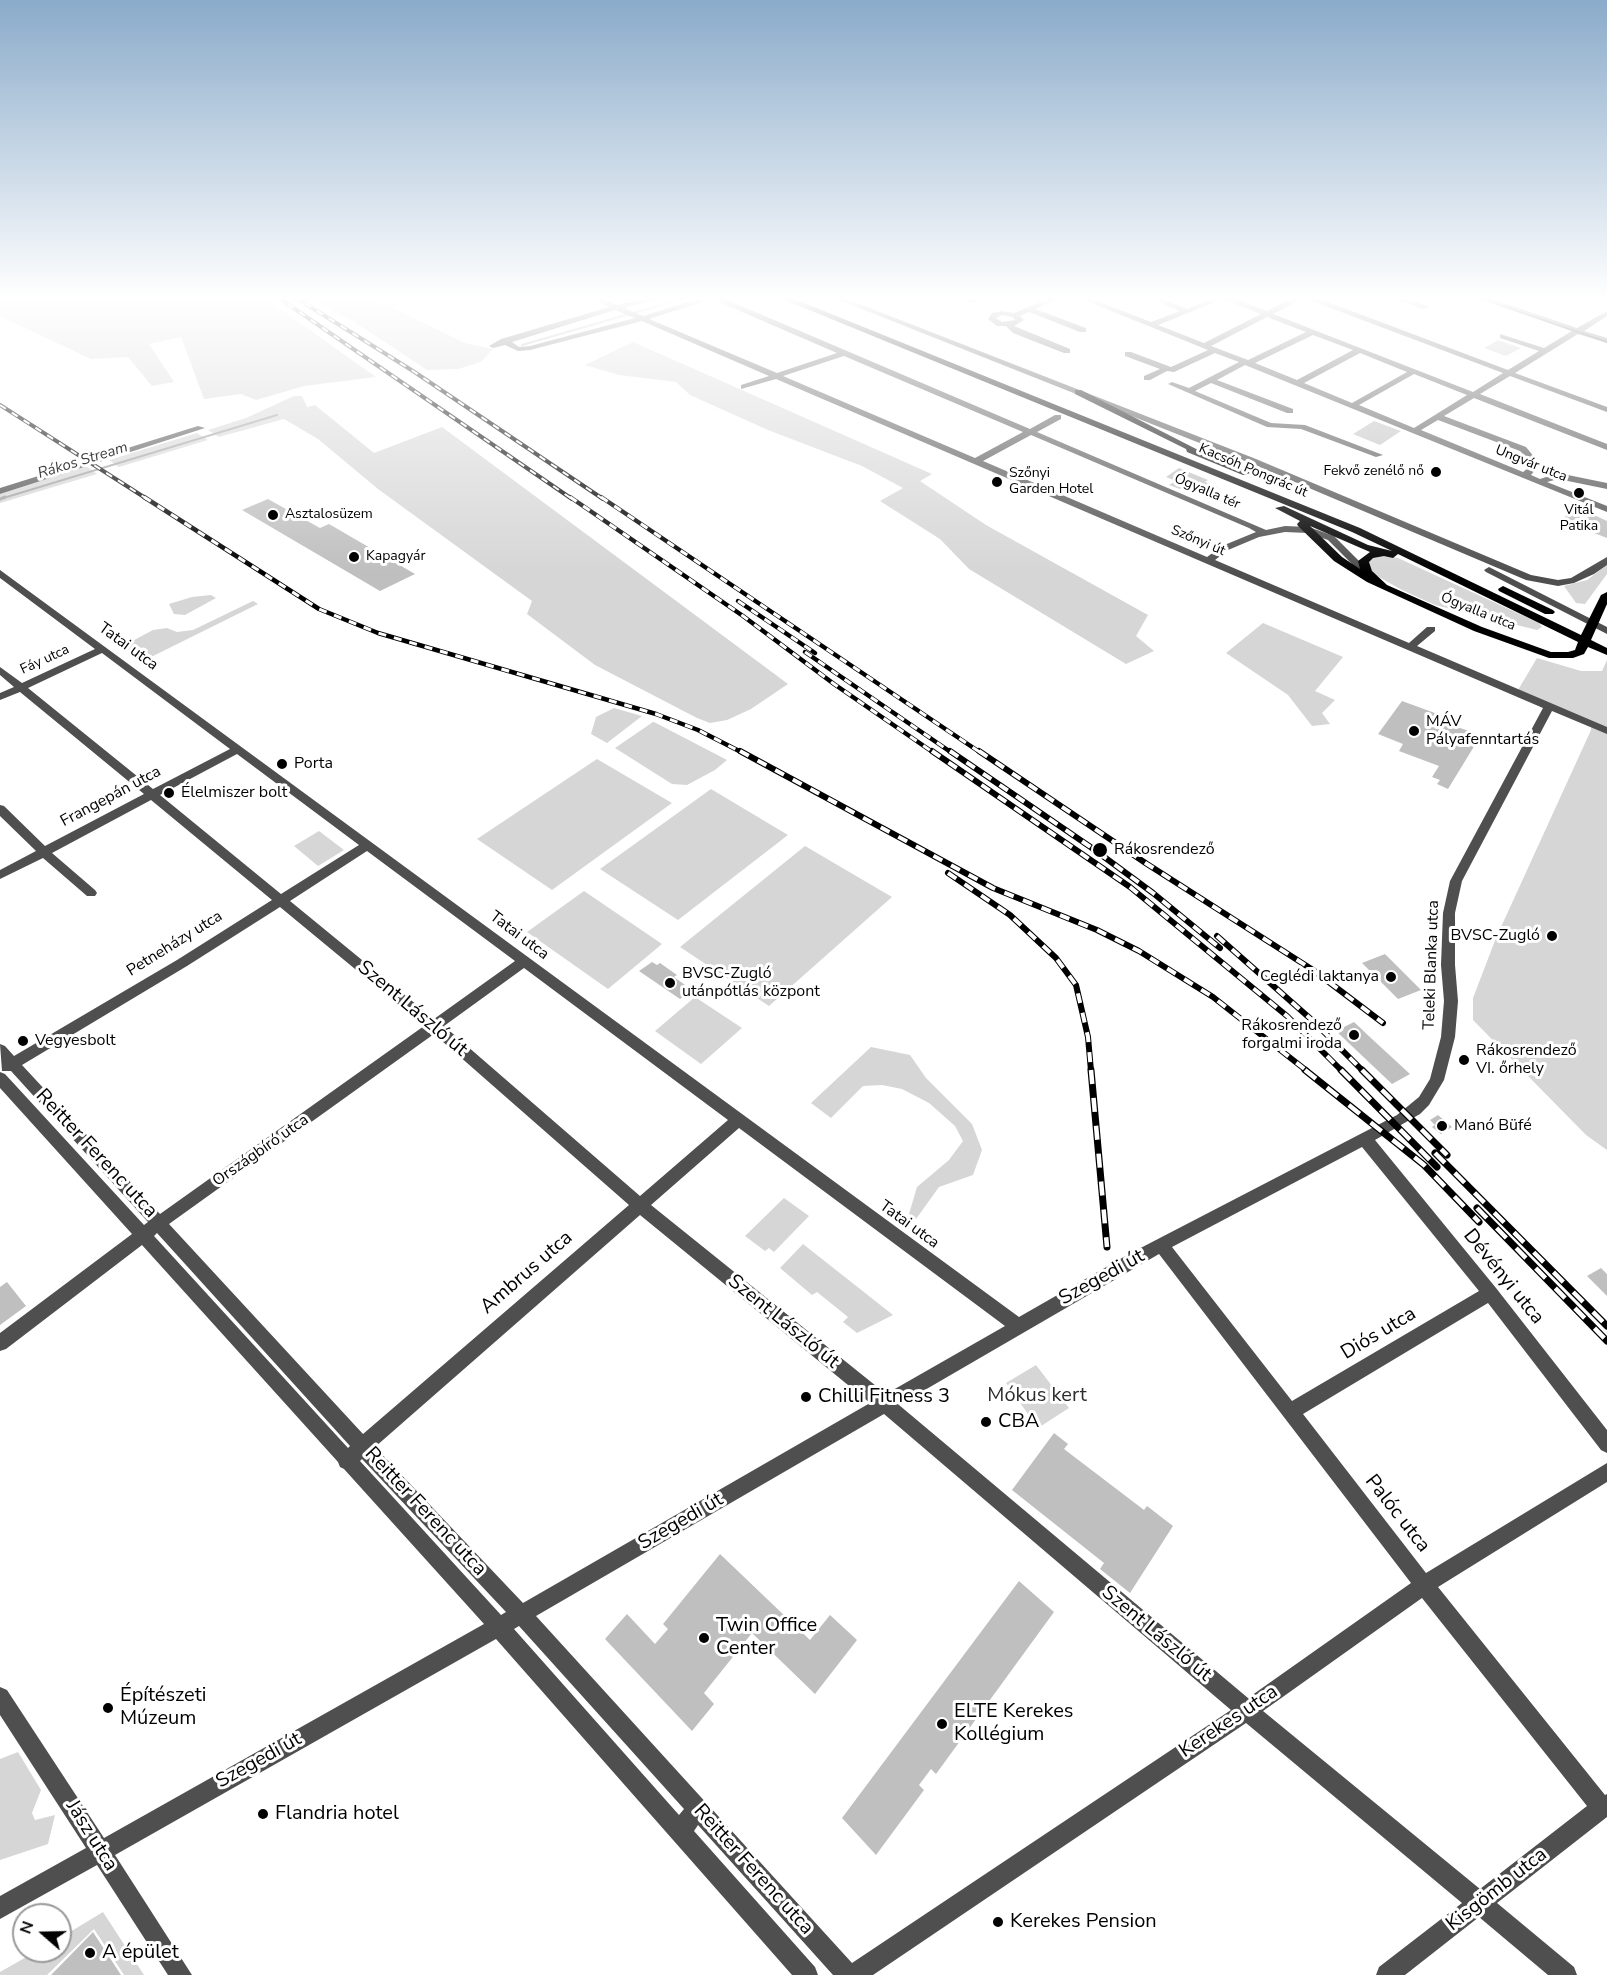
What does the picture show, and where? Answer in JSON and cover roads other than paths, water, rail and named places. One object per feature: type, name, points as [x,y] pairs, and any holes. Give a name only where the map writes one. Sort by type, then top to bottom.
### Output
[{"type":"main road","name":"Kacsóh Pongrác út","points":[[1008,388],[1301,507],[1435,568],[1607,652]]},
{"type":"main road","name":"Kacsóh Pongrác út","points":[[1034,388],[1214,459],[1403,542],[1607,642]]},
{"type":"main road","points":[[1078,392],[1214,459]]},
{"type":"main road","points":[[1092,422],[1123,440],[1259,497],[1383,553],[1435,568]]},
{"type":"main road","name":"Ógyalla utca","points":[[1288,512],[1347,566],[1378,584],[1425,607],[1534,650],[1556,656],[1575,654],[1583,648],[1594,618]]},
{"type":"main road","points":[[1378,584],[1365,569],[1363,561],[1370,555],[1383,553]]},
{"type":"main road","points":[[1607,595],[1594,618],[1607,620]]},
{"type":"street","name":"Szőnyi út","points":[[806,388],[1607,731]]},
{"type":"street","name":"Ógyalla tér","points":[[928,388],[1266,533]]},
{"type":"street","name":"Kacsóh Pongrác út","points":[[1068,388],[1253,461],[1528,578],[1549,583],[1581,578],[1607,560]]},
{"type":"street","points":[[1182,388],[1270,425],[1302,427],[1379,455]]},
{"type":"street","points":[[1189,391],[1195,388]]},
{"type":"street","points":[[1232,388],[1290,411]]},
{"type":"street","name":"Ungvár utca","points":[[1307,388],[1607,509]]},
{"type":"street","points":[[1352,406],[1384,388]]},
{"type":"street","points":[[1459,388],[1607,447]]},
{"type":"street","points":[[1414,431],[1484,388]]},
{"type":"street","points":[[1553,388],[1596,403],[1607,410]]},
{"type":"street","points":[[976,461],[1058,417]]},
{"type":"street","points":[[1438,417],[1523,449],[1531,458],[1532,464],[1532,469],[1524,476]]},
{"type":"street","points":[[0,491],[201,428]]},
{"type":"street","points":[[1524,476],[1558,476],[1607,486]]},
{"type":"street","points":[[1540,482],[1549,477]]},
{"type":"street","points":[[1285,529],[1295,522],[1288,512]]},
{"type":"street","name":"Kacsóh Pongrác út","points":[[1375,513],[1607,631]]},
{"type":"street","points":[[1206,561],[1210,556],[1240,540],[1285,529],[1309,530],[1330,538],[1358,568],[1378,584]]},
{"type":"street","points":[[1266,533],[1294,532],[1319,541]]},
{"type":"street","name":"Tatai utca","points":[[0,573],[1018,1326]]},
{"type":"street","points":[[1410,646],[1431,629]]},
{"type":"street","name":"Fáy utca","points":[[0,697],[103,649]]},
{"type":"street","name":"Szent László út","points":[[0,670],[435,1027],[639,1205],[885,1405],[1247,1711],[1566,1975]]},
{"type":"street","name":"Teleki Blanka utca","points":[[1364,1137],[1402,1119],[1415,1110],[1424,1101],[1437,1080],[1451,1019],[1448,965],[1449,914],[1456,881],[1549,706]]},
{"type":"street","name":"Frangepán utca","points":[[0,875],[238,749]]},
{"type":"street","points":[[0,809],[91,893]]},
{"type":"street","name":"Petneházy utca","points":[[6,1068],[368,845]]},
{"type":"street","name":"Országbíró utca","points":[[0,1343],[159,1223],[525,961]]},
{"type":"street","name":"Reitter Ferenc utca","points":[[0,1050],[6,1068],[159,1223],[363,1447],[520,1613],[848,1975]]},
{"type":"street","name":"Reitter Ferenc utca","points":[[0,1078],[498,1626],[807,1975]]},
{"type":"street","name":"Ambrus utca","points":[[346,1461],[738,1120]]},
{"type":"street","name":"Szegedi út","points":[[0,1908],[885,1405],[1161,1245],[1364,1137]]},
{"type":"street","name":"Dévényi utca","points":[[1364,1137],[1607,1443]]},
{"type":"street","name":"Palóc utca","points":[[1161,1245],[1424,1585],[1605,1806]]},
{"type":"street","name":"Diós utca","points":[[1290,1412],[1490,1293]]},
{"type":"street","name":"Kerekes utca","points":[[853,1975],[1247,1711],[1424,1585],[1607,1472]]},
{"type":"street","name":"Jász utca","points":[[0,1697],[181,1975]]},
{"type":"street","name":"Kisgömb utca","points":[[1387,1975],[1605,1806]]},
{"type":"street","points":[[680,1831],[698,1809]]},
{"type":"waterway","name":"Rákos Stream","points":[[5,497],[0,499],[277,415]]},
{"type":"railway","points":[[410,388],[572,499]]},
{"type":"railway","points":[[438,388],[603,499]]},
{"type":"railway","points":[[0,405],[147,499]]},
{"type":"railway","points":[[144,497],[319,609],[378,633],[656,714],[698,730],[743,753]]},
{"type":"railway","points":[[570,497],[743,616],[834,684],[934,753]]},
{"type":"railway","points":[[601,497],[981,753]]},
{"type":"railway","points":[[738,601],[815,653]]},
{"type":"railway","points":[[805,652],[952,753]]},
{"type":"railway","points":[[740,751],[993,888],[1097,930],[1139,951],[1213,997],[1307,1071]]},
{"type":"railway","points":[[932,751],[1130,887],[1287,1016],[1341,1070]]},
{"type":"railway","points":[[950,751],[1092,848],[1153,893],[1220,948]]},
{"type":"railway","points":[[979,751],[1147,864],[1313,970],[1383,1023]]},
{"type":"railway","points":[[948,873],[1010,915],[1056,958],[1076,985],[1088,1037],[1091,1071]]},
{"type":"railway","points":[[1217,936],[1313,1021],[1447,1155]]},
{"type":"railway","points":[[1091,1070],[1107,1247]]},
{"type":"railway","points":[[1305,1070],[1424,1165],[1479,1222]]},
{"type":"railway","points":[[1341,1070],[1437,1167]]},
{"type":"railway","points":[[1435,1153],[1607,1326]]},
{"type":"railway","points":[[1477,1208],[1607,1341]]},
{"type":"place","name":"Fekvő zenélő nő","points":[[1436,472]]},
{"type":"place","name":"Szőnyi Garden Hotel","points":[[997,482]]},
{"type":"place","name":"Vitál Patika","points":[[1579,493]]},
{"type":"place","name":"Asztalosüzem","points":[[273,515]]},
{"type":"place","name":"Kapagyár","points":[[354,557]]},
{"type":"place","name":"MÁV Pályafenntartás","points":[[1414,731]]},
{"type":"place","name":"Porta","points":[[282,764]]},
{"type":"place","name":"Élelmiszer bolt","points":[[169,793]]},
{"type":"place","name":"Rákosrendező","points":[[1100,850]]},
{"type":"place","name":"BVSC-Zugló","points":[[1552,936]]},
{"type":"place","name":"Ceglédi laktanya","points":[[1391,977]]},
{"type":"place","name":"BVSC-Zugló utánpótlás központ","points":[[670,983]]},
{"type":"place","name":"Rákosrendező forgalmi iroda","points":[[1354,1035]]},
{"type":"place","name":"Vegyesbolt","points":[[23,1041]]},
{"type":"place","name":"Rákosrendező VI. őrhely","points":[[1464,1060]]},
{"type":"place","name":"Manó Büfé","points":[[1442,1126]]},
{"type":"place","name":"Chilli Fitness 3","points":[[806,1397]]},
{"type":"place","name":"CBA","points":[[986,1422]]},
{"type":"place","name":"Twin Office Center","points":[[704,1638]]},
{"type":"place","name":"Építészeti Múzeum","points":[[108,1708]]},
{"type":"place","name":"ELTE Kerekes Kollégium","points":[[942,1724]]},
{"type":"place","name":"Flandria hotel","points":[[263,1814]]},
{"type":"place","name":"Kerekes Pension","points":[[998,1922]]},
{"type":"place","name":"A épület","points":[[90,1953]]},
{"type":"park label","name":"Mókus kert","points":[[1037,1396]]}]
